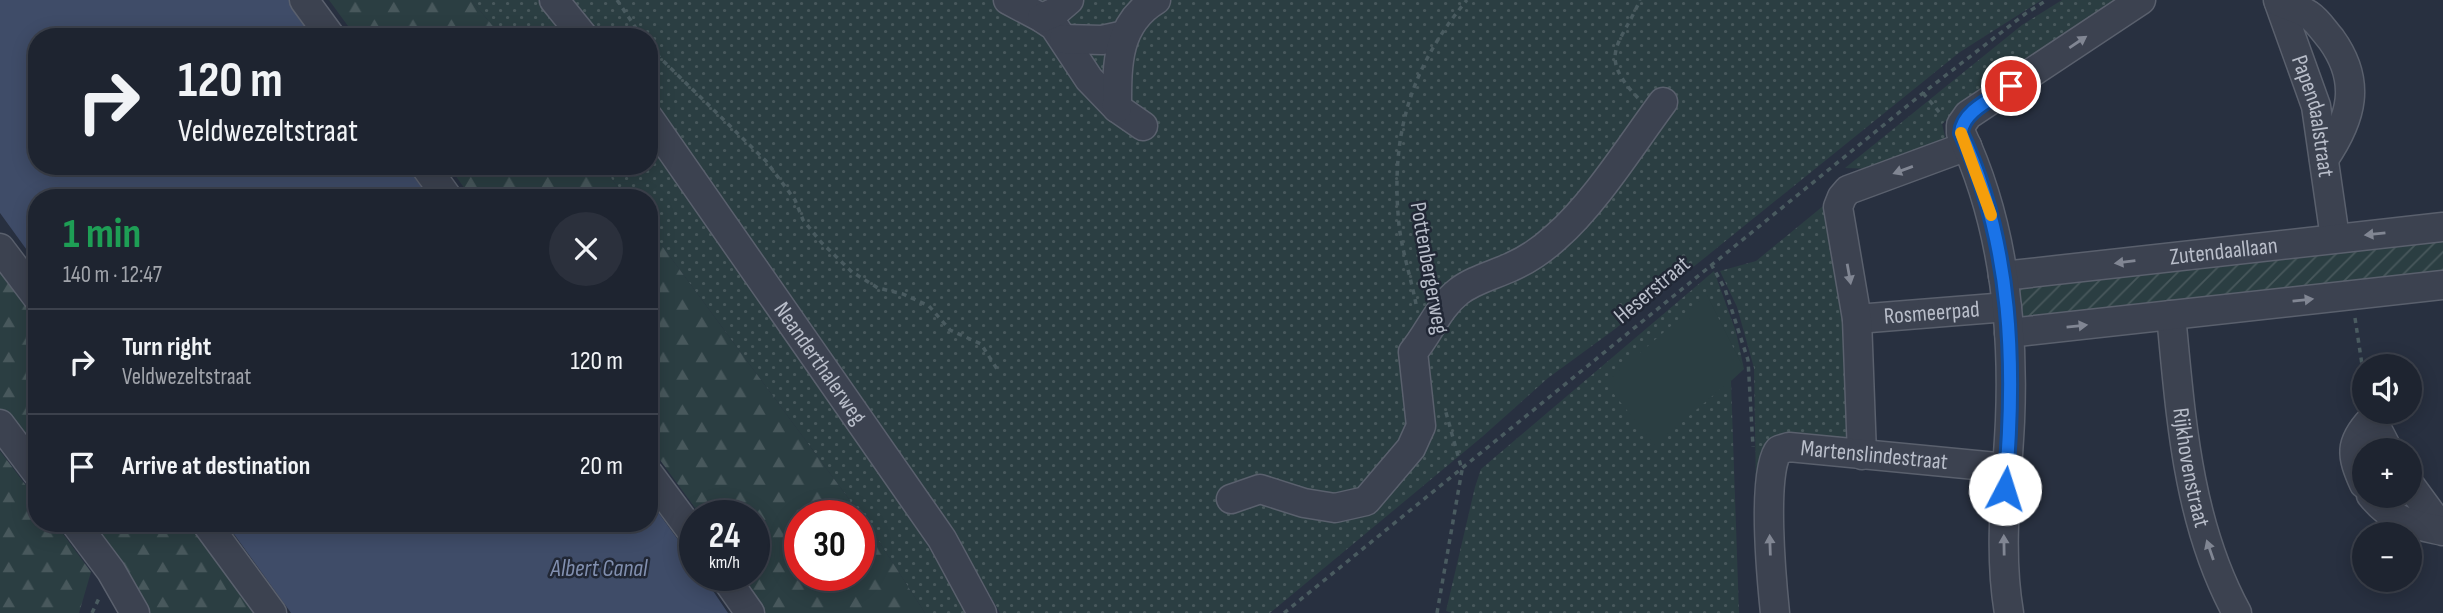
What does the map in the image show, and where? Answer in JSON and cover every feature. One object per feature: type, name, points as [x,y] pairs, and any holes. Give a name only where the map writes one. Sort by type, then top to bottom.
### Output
[{"type":"street","points":[[304,0],[324,28]]},
{"type":"street","points":[[554,0],[577,28]]},
{"type":"street","points":[[1008,0],[1054,26],[1089,79],[1117,108],[1143,126]]},
{"type":"street","points":[[1042,18],[1055,12],[1069,0]]},
{"type":"street","points":[[1117,108],[1117,76],[1125,35],[1142,9],[1156,0]]},
{"type":"street","points":[[2009,613],[2003,511],[2011,381],[2008,320],[2003,276],[1990,209],[1961,133],[1961,125],[1968,115],[2141,0]]},
{"type":"street","points":[[2278,1],[2308,14],[2322,27],[2344,60],[2351,98],[2339,137],[2324,159]]},
{"type":"street","name":"Papendaalstraat","points":[[2278,1],[2316,106],[2334,238]]},
{"type":"street","points":[[1065,39],[1102,40],[1125,35]]},
{"type":"street","points":[[1231,499],[1260,489],[1304,503],[1335,508],[1366,501],[1411,448],[1421,426],[1413,352],[1440,312],[1457,292],[1532,256],[1558,236],[1614,170],[1659,108]]},
{"type":"street","name":"Neanderthalerweg","points":[[658,131],[942,539],[982,613]]},
{"type":"street","name":"Rosmeerpad","points":[[1862,454],[1857,319],[1838,207],[1849,190],[1967,146]]},
{"type":"street","name":"Zutendaallaan","points":[[2003,276],[2443,227]]},
{"type":"street","points":[[0,247],[28,285]]},
{"type":"street","points":[[2008,320],[2171,316],[2443,285]]},
{"type":"street","name":"Rijkhovenstraat","points":[[2171,316],[2191,488],[2211,556],[2236,613]]},
{"type":"street","name":"Rosmeerpad","points":[[1857,319],[2008,320]]},
{"type":"street","points":[[2356,438],[2372,419],[2382,438]]},
{"type":"street","points":[[0,424],[28,461]]},
{"type":"street","name":"Martenslindestraat","points":[[1775,613],[1770,517],[1772,463],[1779,450],[1789,447],[2007,468]]},
{"type":"street","points":[[658,486],[679,514]]},
{"type":"street","points":[[2422,502],[2443,531]]},
{"type":"street","points":[[2383,508],[2403,522],[2443,531]]},
{"type":"street","points":[[82,532],[111,571],[135,613]]},
{"type":"street","points":[[213,532],[272,613]]},
{"type":"street","points":[[735,591],[750,613]]},
{"type":"path","points":[[617,0],[636,28]]},
{"type":"path","name":"Pottenbergerweg","points":[[1416,305],[1399,226],[1398,181],[1402,125],[1413,87],[1433,45],[1467,0]]},
{"type":"path","points":[[1640,0],[1614,51],[1618,75],[1659,108]]},
{"type":"path","name":"Heserstraat","points":[[1284,613],[1923,93],[2047,0]]},
{"type":"path","points":[[658,56],[766,160],[794,200],[803,220],[852,272],[878,288],[903,294],[929,306],[950,330],[981,344],[997,369]]},
{"type":"path","points":[[1923,93],[1935,105]]},
{"type":"path","points":[[1711,264],[1725,289],[1748,360],[1753,459]]},
{"type":"path","points":[[2351,295],[2360,354]]},
{"type":"path","points":[[1437,613],[1462,470],[1441,398]]},
{"type":"green space","points":[[329,0],[471,0],[494,28],[349,28]]},
{"type":"green space","points":[[471,0],[540,0],[563,28],[494,28]]},
{"type":"green space","points":[[565,0],[2042,0],[1960,52],[1666,289],[1548,378],[1482,437],[1270,613],[1000,613],[946,524],[862,399],[677,136],[658,114],[658,28],[589,28]]},
{"type":"green space","points":[[2062,0],[2121,0],[1959,109],[1942,124],[1947,144],[1875,169],[1845,168],[2022,25]]},
{"type":"green space","points":[[658,156],[910,517],[969,613],[925,613],[875,535],[875,500],[850,500],[658,240],[658,189],[619,189],[609,175],[658,175]]},
{"type":"green space","points":[[455,175],[609,175],[619,189],[465,189]]},
{"type":"green space","points":[[1828,202],[1858,443],[1785,439],[1757,549],[1754,368],[1737,307],[1720,271],[1756,261]]},
{"type":"green space","points":[[2443,233],[2443,277],[2023,324],[2012,284]]},
{"type":"green space","points":[[658,240],[850,500],[784,500],[784,591],[875,591],[875,535],[925,613],[765,613],[751,591],[770,591],[770,500],[689,500],[658,457]]},
{"type":"green space","points":[[0,258],[28,297],[28,474],[0,438]]},
{"type":"green space","points":[[1714,271],[1736,332],[1744,369],[1731,381],[1739,613],[1446,611],[1481,469]]},
{"type":"green space","points":[[1707,295],[1744,369],[1655,445],[1605,383]]},
{"type":"green space","points":[[0,451],[28,488],[28,532],[62,532],[91,572],[79,613],[0,613]]},
{"type":"green space","points":[[72,532],[198,532],[257,613],[133,613]]},
{"type":"water","points":[[0,0],[289,0],[309,28],[28,28],[28,175],[416,175],[427,189],[28,189],[28,252],[0,213]]},
{"type":"water","name":"Albert Canal","points":[[658,512],[679,541],[679,591],[713,591],[728,613],[291,613],[232,532],[658,532]]},
{"type":"slow traffic","points":[[1961,133],[1991,215]]},
{"type":"route","points":[[2005,489],[2011,381],[2003,276],[1990,209],[1961,133],[1961,125],[1968,115],[2011,86]]}]
